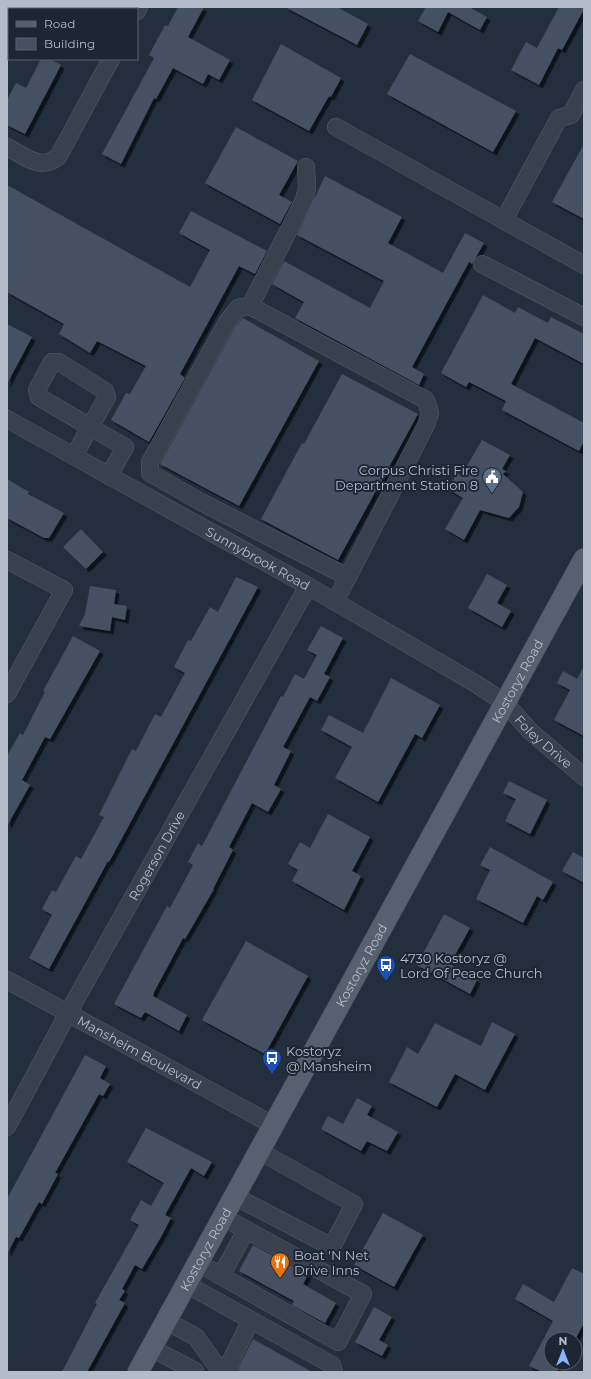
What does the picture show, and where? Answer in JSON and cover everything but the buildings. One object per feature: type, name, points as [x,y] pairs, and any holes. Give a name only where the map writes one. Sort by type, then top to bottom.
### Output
[{"type":"main road","name":"Kostoryz Road","points":[[138,1372],[584,558]]},
{"type":"street","points":[[7,147],[40,164],[50,163],[58,157],[110,60]]},
{"type":"street","points":[[504,220],[559,118],[571,115],[584,90]]},
{"type":"street","points":[[336,127],[584,265]]},
{"type":"street","points":[[250,306],[304,200],[308,188],[306,167]]},
{"type":"street","points":[[482,264],[584,318]]},
{"type":"street","points":[[335,602],[348,577],[426,424],[430,413],[426,400],[250,306],[238,308],[226,324],[150,462],[150,473],[201,502],[348,577]]},
{"type":"street","name":"Sunnybrook Road","points":[[7,419],[308,586],[478,685],[505,704]]},
{"type":"street","points":[[74,456],[90,427],[125,447],[109,476]]},
{"type":"street","points":[[7,560],[64,590],[7,694]]},
{"type":"street","name":"Rogerson Drive","points":[[7,1127],[68,1013],[308,586]]},
{"type":"street","name":"Foley Drive","points":[[505,704],[530,731],[584,777]]},
{"type":"street","name":"Mansheim Boulevard","points":[[7,980],[273,1125]]},
{"type":"street","points":[[234,1196],[332,1247],[354,1204],[259,1151]]},
{"type":"street","points":[[198,1263],[338,1342],[363,1294],[223,1217]]},
{"type":"street","points":[[221,1276],[246,1230]]},
{"type":"street","points":[[186,1284],[332,1365],[334,1372]]},
{"type":"street","points":[[224,1369],[251,1320]]},
{"type":"street","points":[[166,1321],[196,1337],[224,1369]]},
{"type":"street","points":[[152,1348],[195,1371],[224,1369]]},
{"type":"place","name":"Corpus Christi Fire Department Station 8","points":[[492,494]]},
{"type":"place","name":"4730 Kostoryz @ Lord Of Peace Church","points":[[386,982]]},
{"type":"place","name":"Kostoryz @ Mansheim","points":[[272,1075]]},
{"type":"place","name":"Boat 'N Net Drive Inns","points":[[280,1279]]}]
